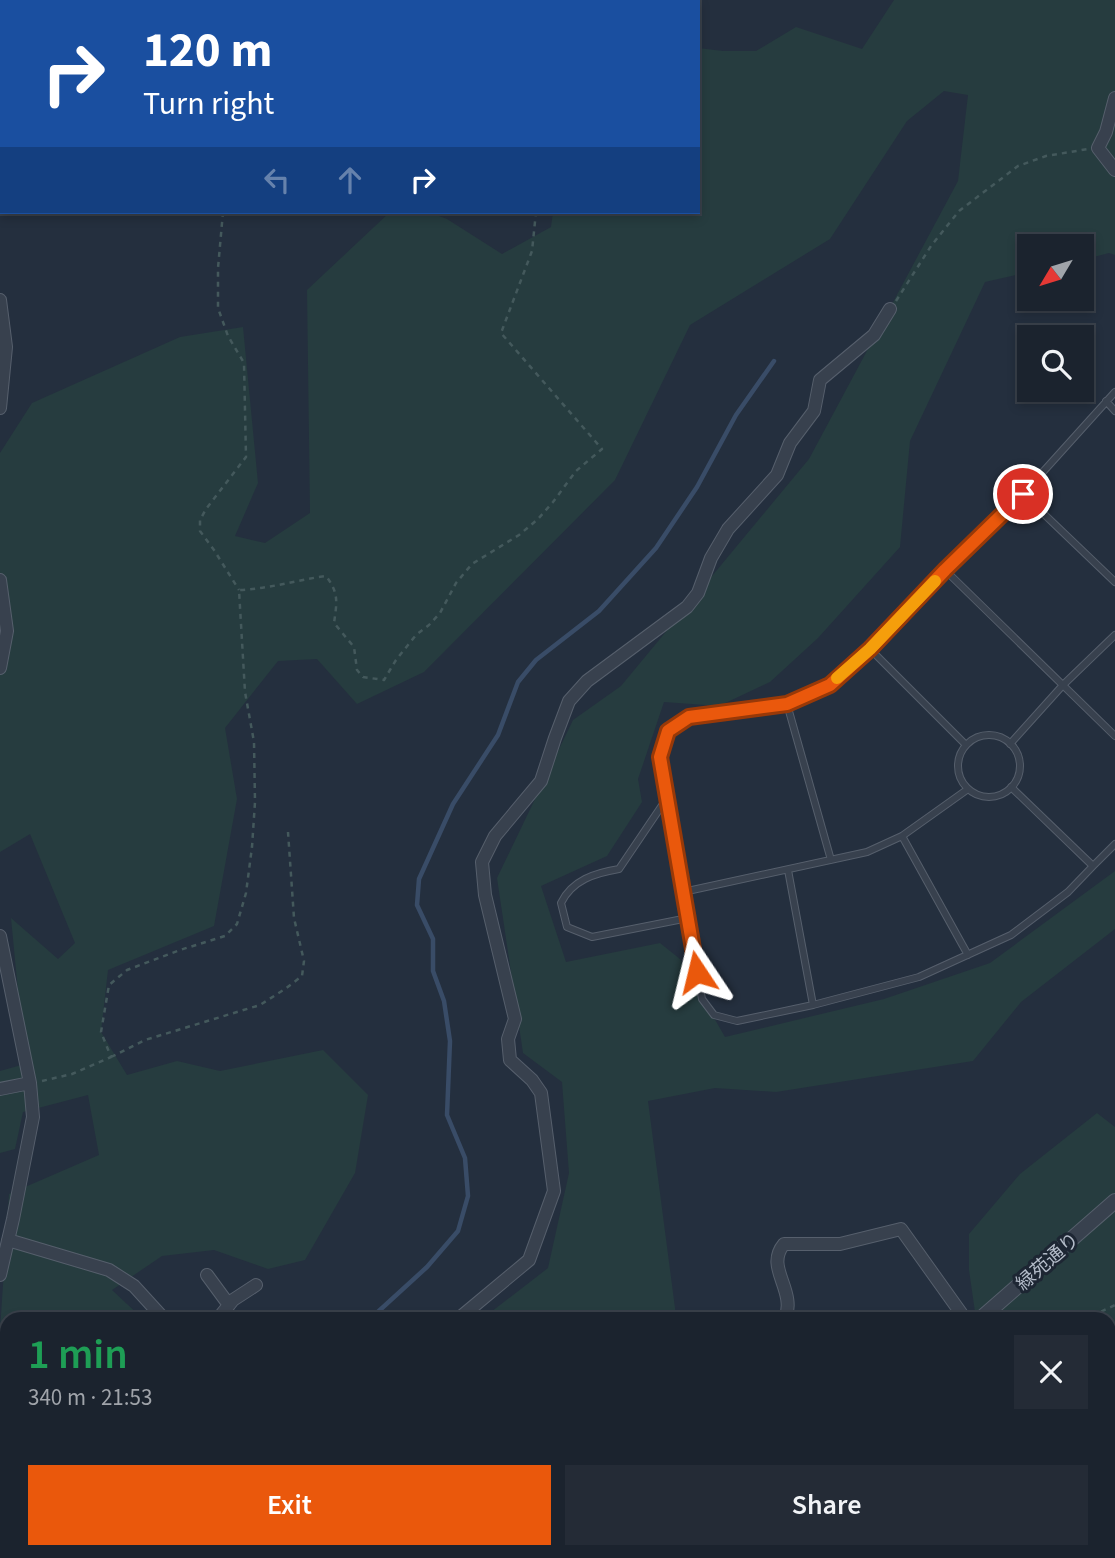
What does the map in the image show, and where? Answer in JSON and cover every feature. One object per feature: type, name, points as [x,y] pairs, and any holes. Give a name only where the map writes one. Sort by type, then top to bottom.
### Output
[{"type":"street","points":[[1115,98],[1106,132],[1098,148],[1115,170]]},
{"type":"street","points":[[0,300],[6,346],[0,408]]},
{"type":"street","points":[[466,1312],[528,1260],[554,1191],[541,1093],[532,1080],[510,1060],[508,1038],[515,1019],[485,895],[482,862],[495,836],[541,782],[569,701],[587,681],[693,600],[711,558],[728,529],[777,475],[790,443],[814,411],[820,380],[874,335],[890,309]]},
{"type":"street","points":[[0,580],[7,631],[0,668]]},
{"type":"street","points":[[0,936],[30,1083],[33,1117],[7,1219],[8,1240],[0,1275]]},
{"type":"street","points":[[0,1089],[30,1083]]},
{"type":"street","name":"緑苑通り","points":[[988,1312],[1115,1201]]},
{"type":"street","points":[[787,1312],[789,1300],[777,1263],[778,1251],[784,1244],[840,1244],[901,1229],[960,1312]]},
{"type":"street","points":[[8,1240],[109,1270],[134,1286],[158,1312]]},
{"type":"street","points":[[207,1276],[229,1305]]},
{"type":"street","points":[[223,1312],[233,1300],[256,1285]]},
{"type":"lane","points":[[1115,392],[1023,494],[945,570],[870,649],[830,685],[787,704],[689,717],[668,731],[660,757],[702,999],[714,1015],[737,1021],[813,1005],[919,977],[1011,935],[1068,892],[1115,844]]},
{"type":"lane","points":[[1106,401],[1115,411]]},
{"type":"lane","points":[[1023,494],[1115,582]]},
{"type":"lane","points":[[945,570],[1115,736]]},
{"type":"lane","points":[[1010,744],[1063,685],[1115,635]]},
{"type":"lane","points":[[870,649],[966,745]]},
{"type":"lane","points":[[787,704],[831,860]]},
{"type":"lane","points":[[988,735],[999,737],[1010,744],[1017,753],[1020,765],[1012,788],[990,797],[978,795],[968,789],[960,779],[958,767],[960,755],[966,745],[976,738],[988,735]]},
{"type":"lane","points":[[1012,788],[1093,866]]},
{"type":"lane","points":[[683,892],[867,852],[902,836],[968,789]]},
{"type":"lane","points":[[667,798],[619,869],[598,873],[575,884],[565,893],[561,903],[567,927],[592,937],[688,918]]},
{"type":"lane","points":[[902,836],[968,955]]},
{"type":"lane","points":[[788,870],[813,1005]]},
{"type":"path","points":[[890,309],[932,246],[959,212],[995,183],[1018,166],[1046,156],[1098,148]]},
{"type":"path","points":[[111,1057],[101,1032],[109,985],[127,970],[225,936],[237,924],[246,893],[256,802],[254,742],[245,692],[239,590],[200,531],[200,520],[206,509],[246,457],[244,363],[228,336],[218,308],[223,214]]},
{"type":"path","points":[[239,590],[264,589],[326,576],[335,588],[337,605],[334,622],[354,648],[357,670],[363,677],[384,680],[416,635],[440,613],[456,583],[472,564],[519,535],[538,519],[576,471],[602,449],[501,333],[532,251],[536,214]]},
{"type":"path","points":[[30,1083],[72,1074],[145,1040],[260,1005],[302,976],[304,961],[295,918],[288,832]]},
{"type":"green space","points":[[894,0],[1115,0],[1115,255],[1109,253],[1094,257],[1094,234],[1017,234],[1017,275],[985,282],[910,441],[900,547],[818,638],[770,682],[719,706],[664,702],[638,779],[642,802],[607,856],[541,886],[566,962],[660,943],[680,959],[725,1037],[884,999],[990,963],[1115,871],[1115,929],[1021,1002],[973,1061],[776,1092],[715,1088],[648,1101],[675,1312],[491,1312],[548,1268],[569,1173],[562,1082],[523,1053],[497,878],[573,720],[621,686],[809,459],[958,181],[968,95],[944,91],[907,121],[830,239],[690,325],[615,480],[424,672],[357,704],[317,659],[278,661],[225,728],[237,799],[214,926],[108,970],[101,1032],[127,1075],[177,1061],[220,1071],[323,1050],[368,1095],[355,1173],[305,1260],[268,1269],[214,1250],[162,1256],[112,1290],[136,1312],[1,1312],[9,1194],[99,1155],[88,1095],[23,1112],[15,1149],[0,1153],[0,1071],[25,1064],[11,918],[58,959],[75,943],[30,834],[0,852],[0,453],[32,403],[180,337],[243,327],[258,483],[235,536],[265,543],[310,513],[307,290],[388,214],[433,214],[447,219],[502,254],[551,227],[553,214],[700,214],[700,48],[756,51],[796,27],[862,49]]},
{"type":"green space","points":[[1097,1113],[1115,1127],[1115,1312],[975,1312],[969,1270],[969,1234],[1020,1174]]},
{"type":"waterway","points":[[378,1312],[427,1267],[458,1231],[468,1196],[465,1158],[447,1115],[450,1041],[444,1001],[433,971],[433,939],[417,905],[419,879],[453,804],[498,735],[518,682],[536,660],[599,611],[656,548],[697,487],[736,415],[774,361]]},
{"type":"slow traffic","points":[[837,678],[870,649],[935,581]]},
{"type":"route","points":[[697,972],[660,757],[668,731],[689,717],[787,704],[830,685],[870,649],[945,570],[1023,494]]}]
